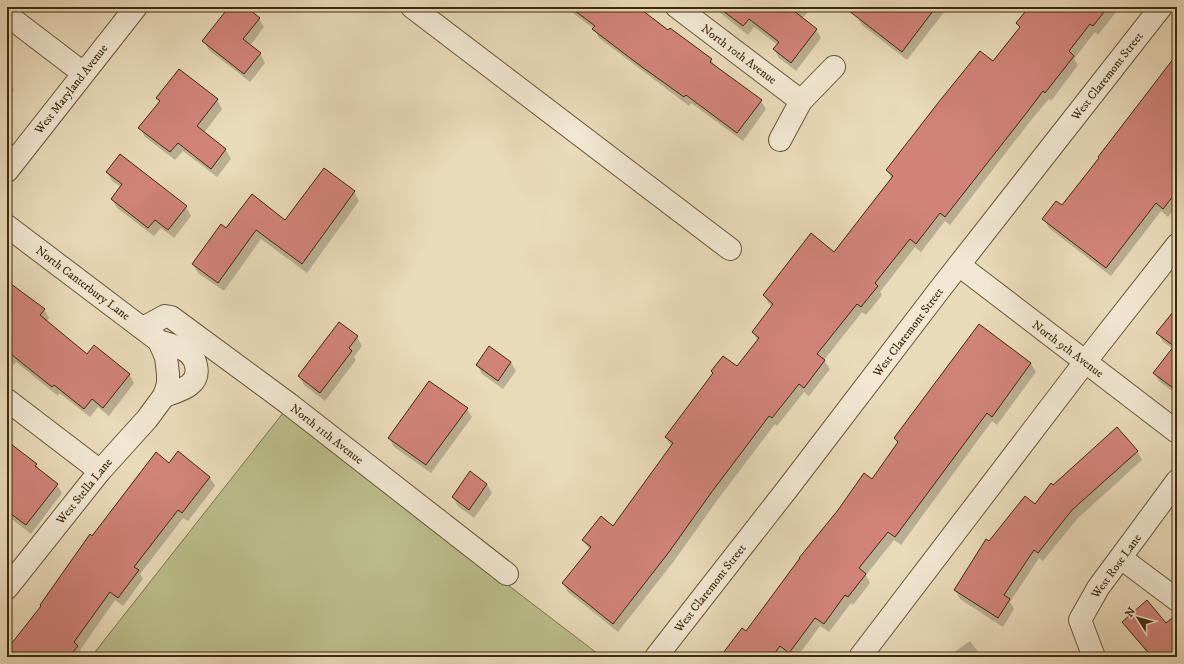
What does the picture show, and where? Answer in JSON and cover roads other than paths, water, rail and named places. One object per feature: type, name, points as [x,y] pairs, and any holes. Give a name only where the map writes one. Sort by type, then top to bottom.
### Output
[{"type":"street","name":"West Maryland Avenue","points":[[7,171],[136,7]]},
{"type":"street","points":[[412,7],[730,249]]},
{"type":"street","name":"North 10th Avenue","points":[[677,7],[801,101]]},
{"type":"street","name":"West Claremont Street","points":[[656,657],[959,265],[1161,7]]},
{"type":"street","points":[[7,15],[84,73]]},
{"type":"street","points":[[780,140],[801,101],[834,67]]},
{"type":"street","name":"North Canterbury Lane","points":[[7,226],[159,341]]},
{"type":"street","points":[[860,657],[1085,362],[1177,245]]},
{"type":"street","name":"North 9th Avenue","points":[[959,265],[1177,432]]},
{"type":"street","name":"North 11th Avenue","points":[[142,328],[165,316],[171,317],[289,404],[507,574]]},
{"type":"street","points":[[159,341],[184,350],[195,360],[198,372],[193,382],[186,388],[164,396]]},
{"type":"street","name":"West Stella Lane","points":[[7,588],[100,470],[147,419],[164,396],[168,384],[168,374],[166,357],[159,341]]},
{"type":"street","points":[[7,400],[100,470]]},
{"type":"street","name":"West Rose Lane","points":[[1094,657],[1080,620],[1098,588],[1177,481]]},
{"type":"street","points":[[1121,558],[1177,600]]}]
